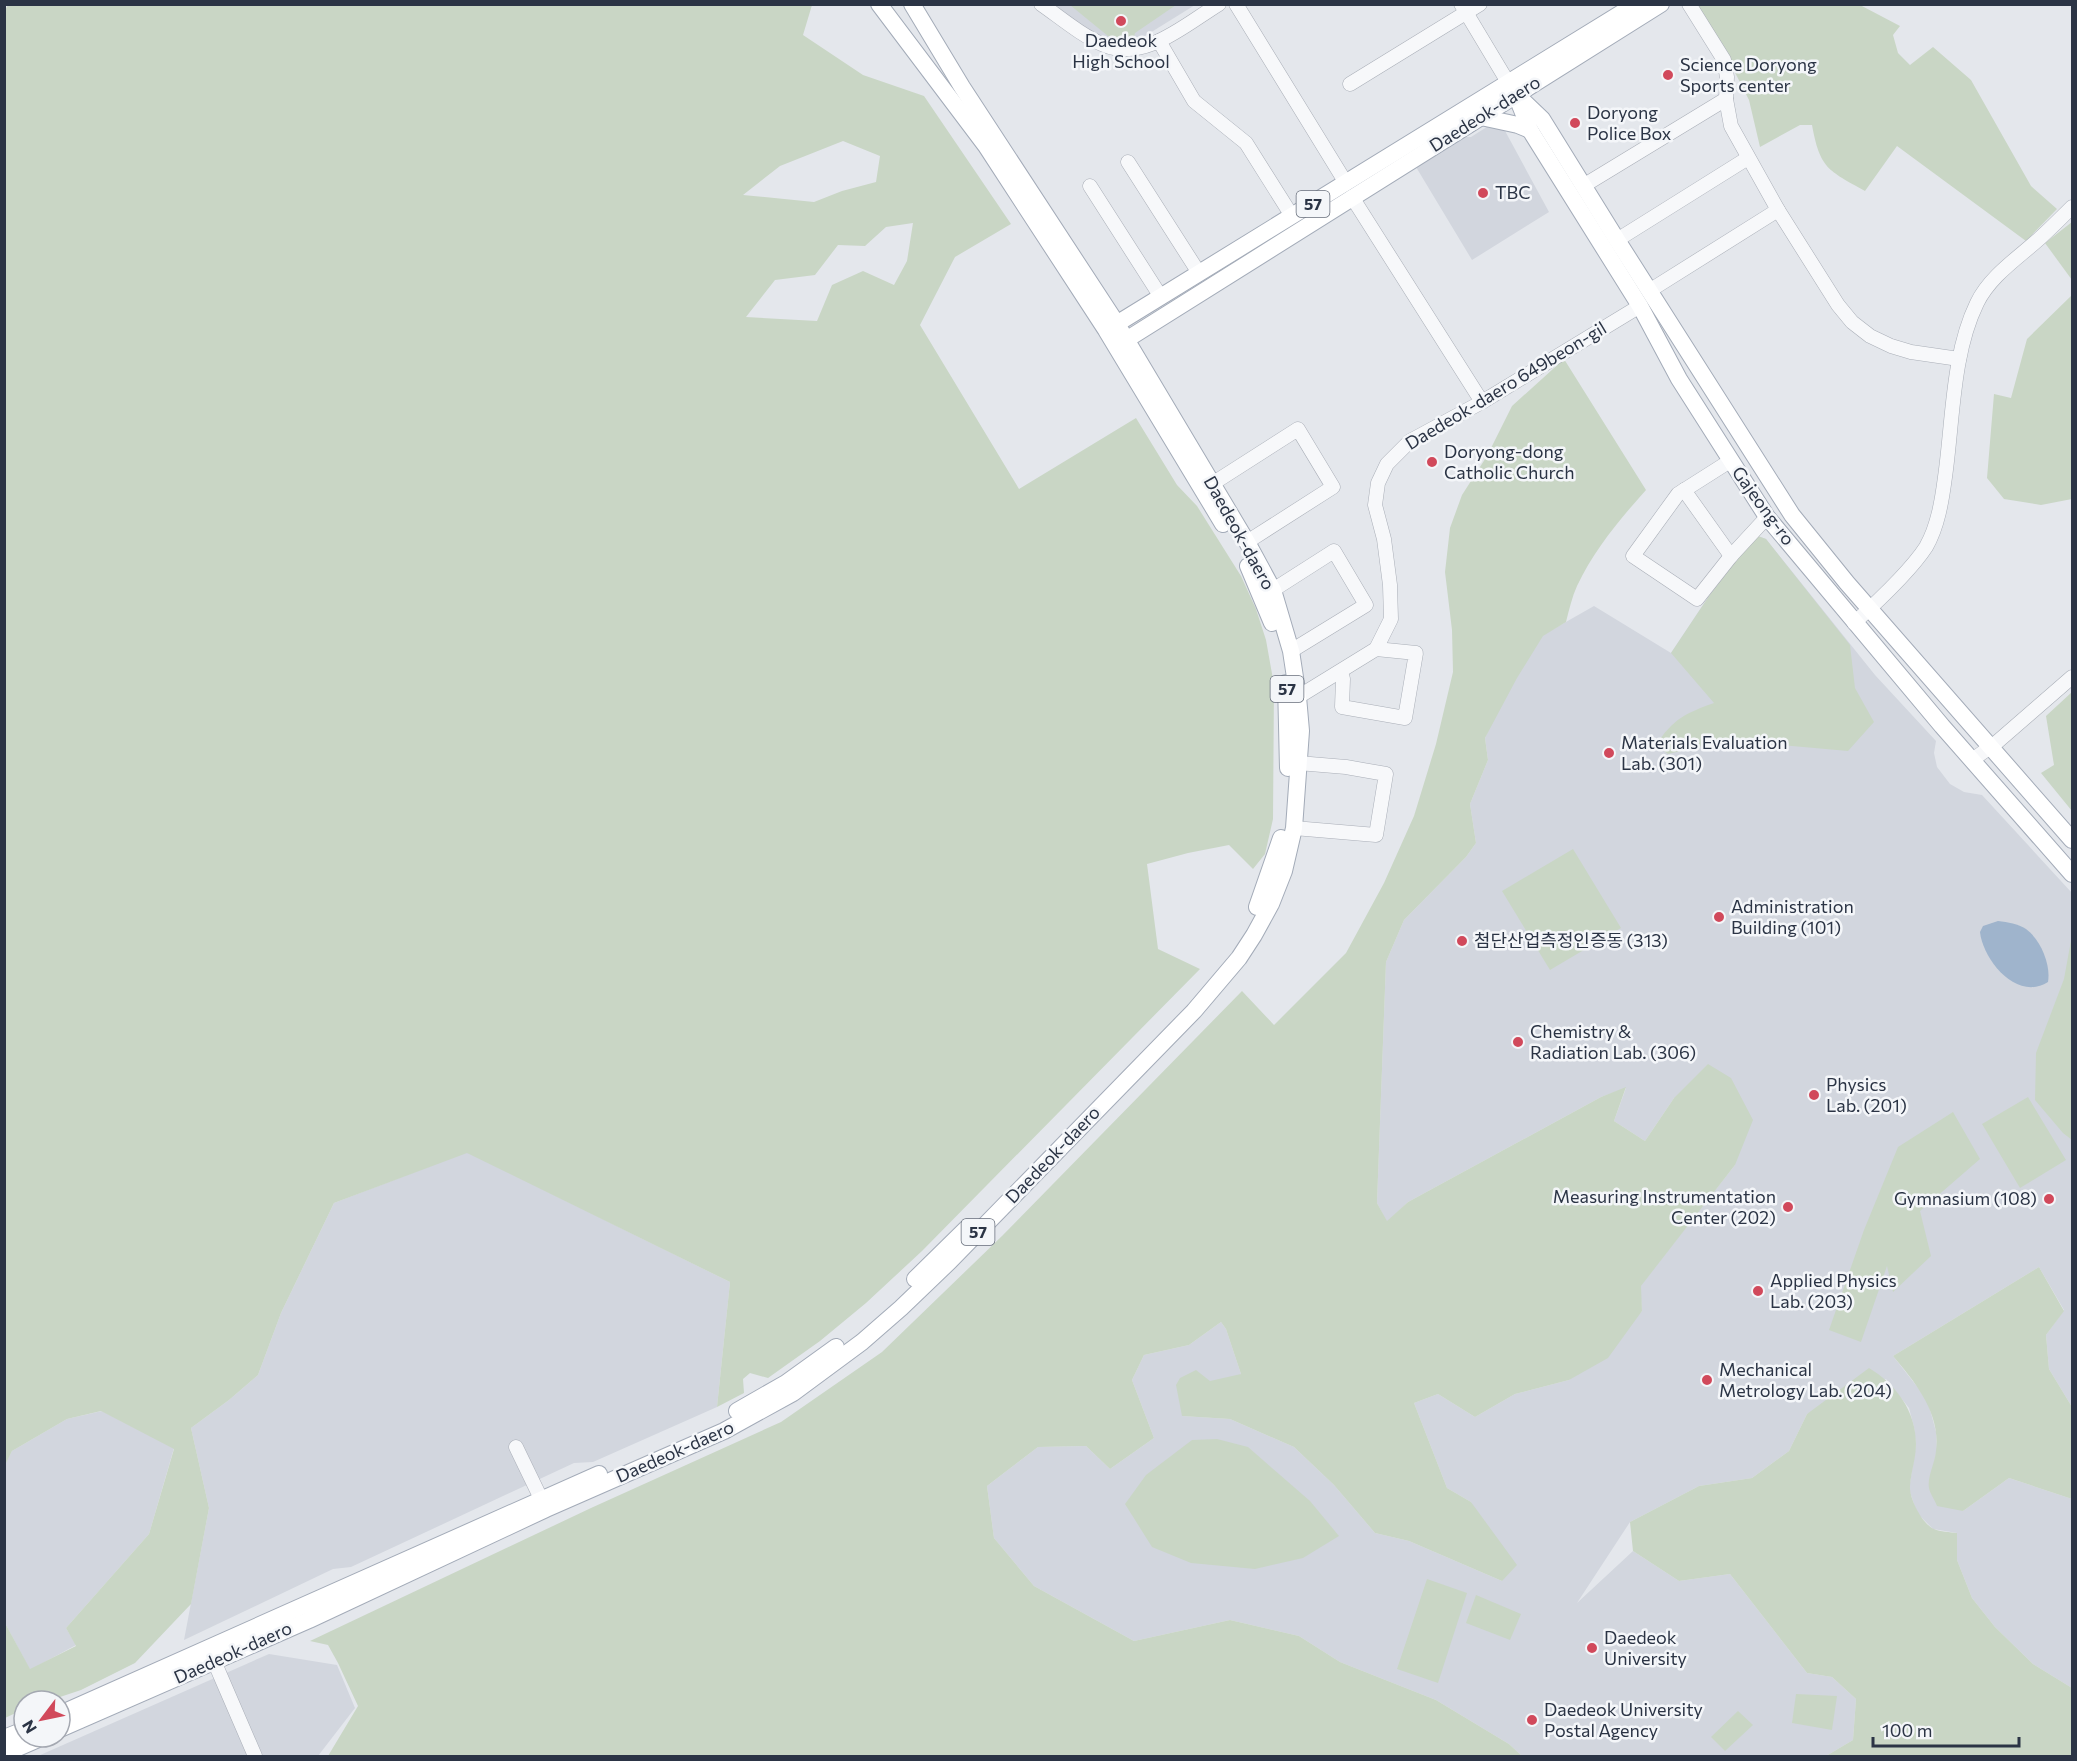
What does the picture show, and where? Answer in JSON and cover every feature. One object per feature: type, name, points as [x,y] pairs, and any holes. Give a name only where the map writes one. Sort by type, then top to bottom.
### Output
[{"type":"main road","points":[[879,4],[986,146],[1112,327]]},
{"type":"main road","name":"Daedeok-daero","points":[[72,1709],[211,1654],[309,1620],[543,1504],[719,1422],[786,1383],[852,1336],[904,1291],[1209,980],[1228,956],[1252,917],[1262,897],[1279,846],[1287,801],[1287,693],[1281,654],[1270,615],[1251,571],[1112,327],[1292,216],[1349,190],[1481,117],[1512,89],[1636,4]]},
{"type":"main road","name":"Daedeok-daero","points":[[1121,343],[1349,190],[1512,89],[1661,4]]},
{"type":"main road","points":[[913,5],[1112,327]]},
{"type":"main road","name":"Gajeong-ro","points":[[1512,89],[1530,130],[1640,306],[1679,379],[1767,517],[1854,623],[2073,874]]},
{"type":"main road","name":"Gajeong-ro","points":[[1512,89],[1542,119],[1792,514],[1846,583],[2073,840]]},
{"type":"main road","points":[[1481,117],[1530,130]]},
{"type":"main road","name":"Daedeok-daero","points":[[543,1504],[724,1431],[793,1393],[862,1342],[958,1253],[1194,1011],[1226,974],[1254,935],[1271,904],[1284,871],[1294,828],[1301,731],[1291,651],[1273,590],[1247,542],[1121,343]]},
{"type":"main road","name":"Daedeok-daero","points":[[72,1724],[211,1654]]},
{"type":"street","points":[[1041,4],[1093,39],[1110,47],[1128,50],[1160,41],[1219,4]]},
{"type":"street","points":[[1236,4],[1482,402]]},
{"type":"street","points":[[1350,84],[1463,9],[1480,4]]},
{"type":"street","points":[[1689,4],[1724,60],[1727,70],[1726,99],[1731,126],[1778,210],[1838,305],[1852,322],[1870,336],[1891,346],[1911,352],[1959,359]]},
{"type":"street","points":[[1463,9],[1512,89]]},
{"type":"street","points":[[1160,41],[1194,101],[1246,143],[1292,216]]},
{"type":"street","points":[[1583,186],[1726,99]]},
{"type":"street","points":[[1617,240],[1748,158]]},
{"type":"street","points":[[1128,162],[1199,273]]},
{"type":"street","points":[[1090,186],[1161,297]]},
{"type":"street","points":[[1854,623],[1925,547],[1935,526],[1943,494],[1959,359],[1970,317],[1978,300],[1989,284],[2073,207]]},
{"type":"street","points":[[1649,291],[1778,210]]},
{"type":"street","name":"Daedeok-daero 649beon-gil","points":[[1376,649],[1391,619],[1390,585],[1384,539],[1376,505],[1378,483],[1387,464],[1410,441],[1482,402],[1640,306]]},
{"type":"street","points":[[1212,484],[1298,429],[1334,487],[1247,542]]},
{"type":"street","points":[[1730,461],[1678,494],[1633,556],[1697,599],[1731,556],[1767,517]]},
{"type":"street","points":[[1684,490],[1731,556]]},
{"type":"street","points":[[1273,590],[1334,551],[1366,605],[1391,612]]},
{"type":"street","points":[[1291,651],[1366,605]]},
{"type":"street","points":[[1298,697],[1376,649],[1416,653],[1405,718],[1342,707],[1341,672]]},
{"type":"street","points":[[1972,760],[1991,747],[2073,677]]},
{"type":"street","points":[[1294,828],[1376,835],[1386,774],[1346,767],[1298,763]]},
{"type":"street","points":[[516,1447],[543,1504]]},
{"type":"street","points":[[211,1654],[255,1756]]},
{"type":"shaded area","name":"Daedeok High School","points":[[1049,5],[1195,5],[1145,36],[1131,41],[1116,42],[1101,38]]},
{"type":"shaded area","points":[[1490,125],[1504,129],[1549,212],[1472,260],[1416,167],[1465,137],[1471,137]]},
{"type":"shaded area","points":[[1755,535],[1766,539],[1875,675],[1936,741],[1934,753],[1937,767],[1950,784],[1964,792],[1982,795],[2072,893],[2072,1407],[2049,1369],[2046,1335],[2064,1310],[2039,1267],[1893,1356],[1926,1398],[1931,1413],[1936,1432],[1937,1450],[1929,1487],[1963,1511],[2009,1478],[2072,1499],[2072,1688],[2033,1664],[1995,1627],[1972,1598],[1957,1560],[1957,1533],[1933,1529],[1917,1513],[1909,1489],[1916,1445],[1914,1427],[1909,1408],[1886,1379],[1807,1414],[1789,1451],[1752,1478],[1699,1486],[1630,1522],[1577,1603],[1633,1551],[1679,1581],[1730,1574],[1807,1673],[1832,1677],[1856,1699],[1853,1740],[1826,1756],[1522,1756],[1509,1744],[1436,1700],[1340,1662],[1299,1636],[1230,1620],[1134,1641],[1034,1586],[994,1538],[987,1486],[1038,1447],[1086,1446],[1110,1469],[1154,1438],[1132,1380],[1144,1355],[1189,1345],[1221,1322],[1226,1329],[1241,1374],[1182,1416],[1230,1419],[1294,1447],[1334,1485],[1375,1533],[1409,1541],[1502,1581],[1471,1502],[1447,1488],[1414,1403],[1438,1394],[1475,1417],[1515,1394],[1569,1380],[1642,1311],[1640,1286],[1735,1165],[1674,1098],[1645,1141],[1614,1121],[1626,1088],[1601,1097],[1408,1202],[1387,1222],[1377,1203],[1386,962],[1404,920],[1466,857],[1476,843],[1470,804],[1488,760],[1485,738],[1507,689],[1543,635],[1594,606],[1671,653],[1709,596]]},
{"type":"shaded area","points":[[467,1152],[730,1282],[717,1407],[593,1462],[574,1463],[351,1567],[333,1569],[184,1640],[209,1508],[191,1428],[258,1375],[281,1313],[334,1203]]},
{"type":"shaded area","points":[[102,1411],[174,1448],[149,1534],[66,1628],[76,1645],[30,1670],[5,1623],[4,1466],[12,1451],[67,1419]]},
{"type":"shaded area","points":[[269,1654],[337,1665],[355,1708],[318,1756],[38,1756],[54,1749],[72,1749],[72,1741]]},
{"type":"green space","points":[[8,5],[812,5],[803,35],[863,75],[924,96],[1011,224],[955,257],[920,325],[1019,489],[1136,418],[1177,485],[1197,506],[1241,576],[1256,609],[1266,640],[1274,685],[1273,819],[1265,854],[1253,869],[1229,845],[1147,864],[1158,949],[1200,969],[922,1251],[866,1303],[820,1341],[768,1378],[750,1373],[743,1379],[744,1393],[717,1407],[730,1282],[467,1153],[334,1203],[281,1313],[258,1375],[191,1428],[209,1508],[191,1604],[135,1663],[81,1690],[72,1693],[72,1689],[12,1689],[12,1715],[5,1718],[5,1623],[30,1669],[76,1646],[66,1628],[149,1534],[174,1449],[101,1411],[67,1419],[12,1451],[5,1465],[4,12]],"holes":[[[843,141],[880,156],[876,182],[842,191],[814,202],[743,195],[780,166]],[[913,223],[907,261],[894,285],[863,271],[832,285],[817,321],[746,317],[775,280],[815,275],[838,245],[865,246],[886,227]]]},
{"type":"green space","name":"Daedeok High School","points":[[1070,5],[1176,5],[1135,33],[1134,37],[1119,39],[1108,36]]},
{"type":"green space","points":[[1695,5],[1860,5],[1900,26],[1893,35],[1898,53],[1910,65],[1933,47],[1971,80],[2031,186],[2057,209],[2026,241],[1897,146],[1865,191],[1828,167],[1818,151],[1812,125],[1800,125],[1760,147],[1749,100],[1721,45]]},
{"type":"green space","points":[[2072,222],[2072,280],[2045,243]]},
{"type":"green space","points":[[2072,295],[2072,499],[2041,505],[2004,499],[1987,478],[1994,394],[2011,398],[2027,339]]},
{"type":"green space","points":[[1564,359],[1646,490],[1591,560],[1575,590],[1566,622],[1543,636],[1517,678],[1485,738],[1488,760],[1470,804],[1476,843],[1466,857],[1404,920],[1386,962],[1377,1203],[1387,1221],[1408,1202],[1601,1097],[1626,1087],[1614,1121],[1645,1141],[1674,1098],[1708,1064],[1731,1078],[1753,1120],[1735,1165],[1641,1286],[1642,1311],[1608,1358],[1569,1380],[1515,1394],[1475,1417],[1438,1394],[1414,1403],[1447,1488],[1471,1502],[1517,1565],[1502,1581],[1409,1541],[1375,1533],[1334,1485],[1294,1447],[1230,1419],[1182,1416],[1176,1385],[1180,1378],[1196,1370],[1210,1381],[1241,1374],[1226,1329],[1221,1322],[1189,1345],[1144,1355],[1132,1380],[1154,1438],[1110,1469],[1086,1446],[1038,1447],[987,1486],[994,1538],[1034,1586],[1134,1641],[1230,1620],[1299,1636],[1340,1662],[1436,1700],[1509,1744],[1522,1756],[328,1756],[358,1706],[328,1645],[310,1641],[591,1508],[781,1422],[882,1352],[1002,1236],[1242,991],[1274,1025],[1346,953],[1384,883],[1414,816],[1436,744],[1453,672],[1452,630],[1445,572],[1450,528],[1462,495],[1487,456],[1512,406]]},
{"type":"green space","points":[[1755,535],[1766,539],[1850,645],[1855,688],[1874,722],[1848,751],[1727,740],[1668,754],[1656,745],[1668,729],[1688,714],[1714,703],[1671,653],[1709,596]]},
{"type":"green space","points":[[2072,692],[2072,811],[2041,773],[2054,765],[2046,716]]},
{"type":"green space","points":[[1573,849],[1621,928],[1550,970],[1502,891]]},
{"type":"green space","points":[[2072,935],[2072,1140],[2063,1133],[2035,1100],[2036,1053],[2064,979]]},
{"type":"green space","points":[[2028,1097],[2066,1160],[2020,1188],[1982,1124]]},
{"type":"green space","points":[[1953,1112],[1980,1159],[1920,1211],[1931,1256],[1893,1292],[1887,1266],[1861,1342],[1829,1330],[1864,1230],[1898,1147]]},
{"type":"green space","points":[[2039,1267],[2064,1311],[2046,1335],[2049,1369],[2072,1407],[2072,1499],[2009,1478],[1963,1511],[1937,1506],[1929,1484],[1936,1451],[1935,1424],[1918,1388],[1893,1356]]},
{"type":"green space","points":[[1869,1368],[1896,1390],[1908,1410],[1916,1444],[1910,1486],[1912,1497],[1917,1510],[1929,1526],[1939,1531],[1957,1533],[1957,1560],[1972,1598],[1995,1627],[2033,1664],[2072,1688],[2072,1756],[1826,1756],[1853,1740],[1856,1699],[1832,1677],[1807,1673],[1730,1574],[1679,1581],[1633,1551],[1630,1522],[1699,1486],[1752,1478],[1789,1451],[1807,1414]]},
{"type":"green space","points":[[1217,1439],[1248,1447],[1310,1501],[1339,1536],[1303,1558],[1255,1569],[1191,1563],[1152,1547],[1125,1504],[1146,1475],[1192,1440]]},
{"type":"green space","points":[[1427,1579],[1467,1593],[1438,1683],[1397,1669]]},
{"type":"green space","points":[[1476,1595],[1521,1614],[1510,1640],[1466,1623]]},
{"type":"green space","points":[[1796,1694],[1837,1696],[1832,1730],[1792,1723]]},
{"type":"green space","points":[[1738,1711],[1753,1725],[1725,1751],[1711,1737]]},
{"type":"water","points":[[1998,921],[2023,927],[2036,940],[2048,968],[2048,982],[2036,987],[2025,987],[2003,975],[1988,954],[1980,932],[1983,926]]},
{"type":"place","name":"Daedeok High School","points":[[1121,21]]},
{"type":"place","name":"Science Doryong Sports center","points":[[1668,75]]},
{"type":"place","name":"Doryong Police Box","points":[[1575,123]]},
{"type":"place","name":"TBC","points":[[1483,193]]},
{"type":"place","name":"Doryong-dong Catholic Church","points":[[1432,462]]},
{"type":"place","name":"Materials Evaluation Lab. (301)","points":[[1609,753]]},
{"type":"place","name":"Administration Building (101)","points":[[1719,917]]},
{"type":"place","name":"첨단산업측정인증동 (313)","points":[[1462,941]]},
{"type":"place","name":"Chemistry & Radiation Lab. (306)","points":[[1518,1042]]},
{"type":"place","name":"Physics Lab. (201)","points":[[1814,1095]]},
{"type":"place","name":"Gymnasium (108)","points":[[2049,1199]]},
{"type":"place","name":"Measuring Instrumentation Center (202)","points":[[1788,1207]]},
{"type":"place","name":"Applied Physics Lab. (203)","points":[[1758,1291]]},
{"type":"place","name":"Mechanical Metrology Lab. (204)","points":[[1707,1380]]},
{"type":"place","name":"Daedeok University","points":[[1592,1648]]},
{"type":"place","name":"Daedeok University Postal Agency","points":[[1532,1720]]}]
